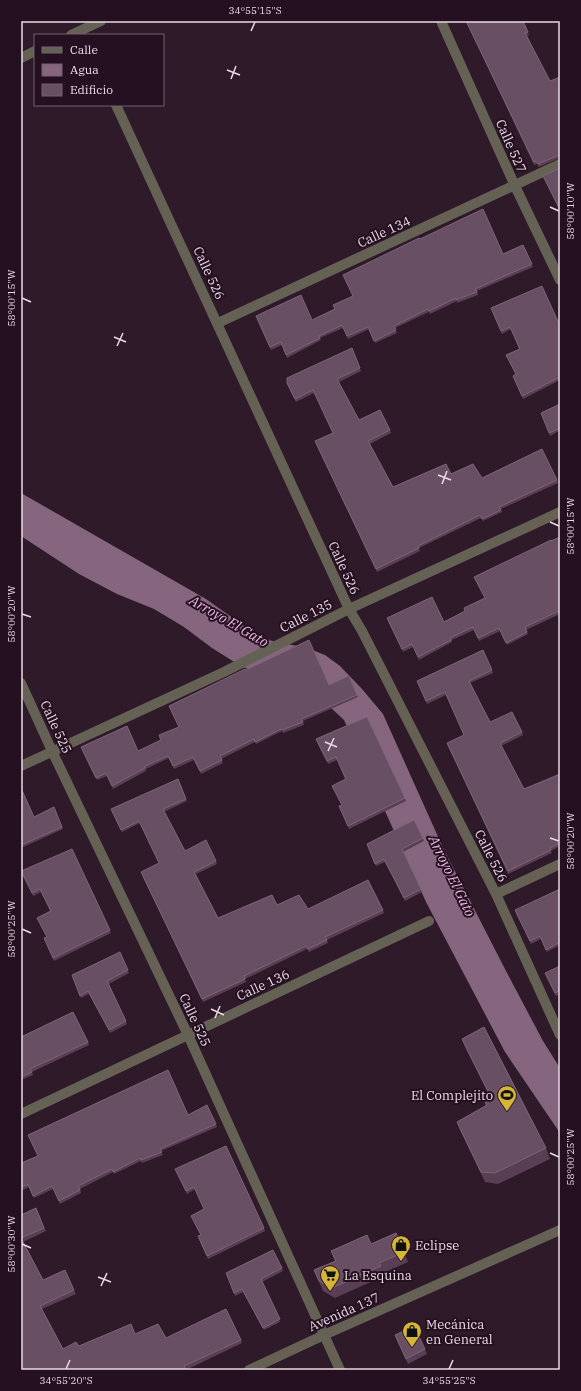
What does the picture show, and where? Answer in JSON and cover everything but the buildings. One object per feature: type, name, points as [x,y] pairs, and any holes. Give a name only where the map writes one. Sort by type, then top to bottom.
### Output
[{"type":"street","points":[[72,34],[101,21]]},
{"type":"street","name":"Calle 527","points":[[441,21],[514,186],[560,280]]},
{"type":"street","points":[[21,58],[34,52]]},
{"type":"street","name":"Calle 526","points":[[116,106],[349,609],[366,638],[496,894],[560,1035]]},
{"type":"street","name":"Calle 134","points":[[218,323],[560,164]]},
{"type":"street","name":"Calle 135","points":[[21,766],[224,672],[349,609],[560,512]]},
{"type":"street","name":"Calle 525","points":[[21,683],[188,1035],[340,1370]]},
{"type":"street","points":[[496,894],[560,864]]},
{"type":"street","name":"Calle 136","points":[[21,1114],[429,922]]},
{"type":"street","name":"Avenida 137","points":[[249,1370],[560,1230]]},
{"type":"water","name":"Arroyo El Gato","points":[[21,493],[206,599],[251,631],[272,641],[307,648],[325,655],[340,666],[362,689],[383,714],[444,850],[543,1041],[560,1068],[560,1133],[505,1052],[426,902],[344,720],[330,707],[239,665],[212,648],[184,627],[154,609],[117,594],[79,574],[21,536]]},
{"type":"place","name":"El Complejito","points":[[507,1112]]},
{"type":"place","name":"Eclipse","points":[[401,1262]]},
{"type":"place","name":"La Esquina","points":[[330,1292]]},
{"type":"place","name":"Mecánica en General","points":[[412,1348]]}]
